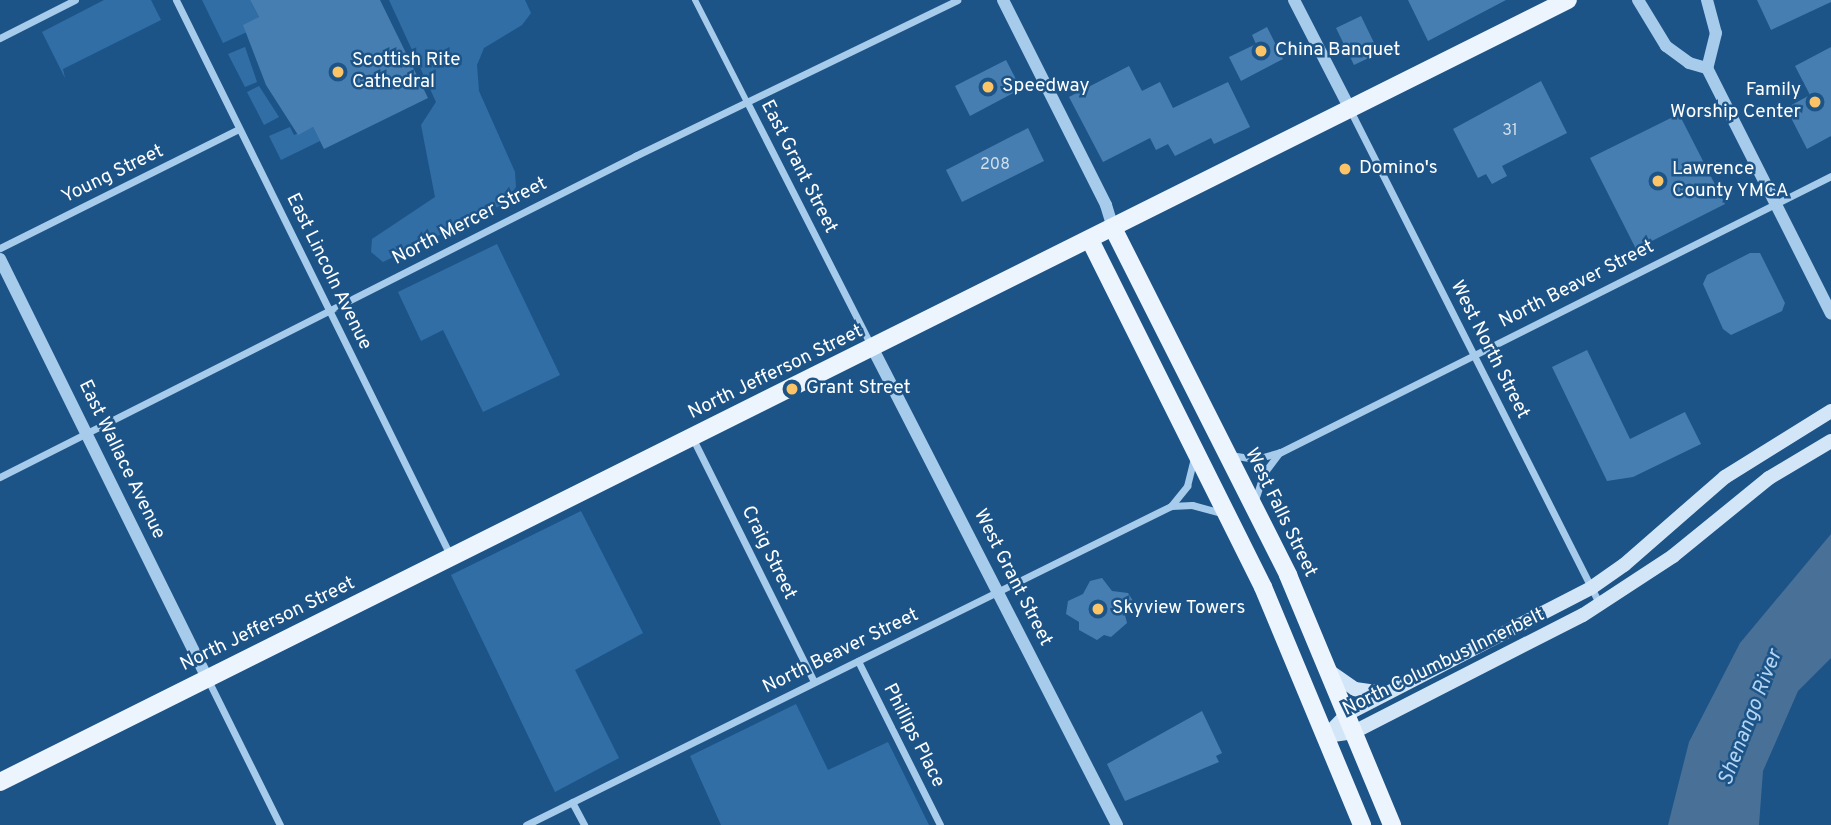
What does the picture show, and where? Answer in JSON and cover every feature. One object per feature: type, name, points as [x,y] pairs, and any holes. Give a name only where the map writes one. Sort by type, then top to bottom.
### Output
[{"type":"main road","name":"North Jefferson Street","points":[[3,779],[873,349],[1567,0]]},
{"type":"main road","name":"West Falls Street","points":[[1113,228],[1254,506],[1329,671],[1392,825]]},
{"type":"main road","points":[[1090,240],[1278,619],[1362,825]]},
{"type":"main road","name":"North Columbus Innerbelt","points":[[1325,736],[1347,715],[1591,588],[1625,565],[1725,477],[1831,411]]},
{"type":"main road","name":"North Columbus Innerbelt","points":[[1325,736],[1354,732],[1600,605],[1673,556],[1769,478],[1831,441]]},
{"type":"main road","points":[[1329,671],[1355,690],[1390,693]]},
{"type":"street","points":[[0,38],[75,0]]},
{"type":"street","name":"East Lincoln Avenue","points":[[176,0],[451,558]]},
{"type":"street","name":"East Grant Street","points":[[695,0],[873,349]]},
{"type":"street","name":"North Mercer Street","points":[[0,477],[329,310],[957,0]]},
{"type":"street","points":[[1003,0],[1113,228]]},
{"type":"street","points":[[1294,0],[1350,110]]},
{"type":"street","points":[[1639,0],[1667,46],[1689,63],[1707,68]]},
{"type":"street","points":[[1707,0],[1716,33],[1707,68],[1831,313]]},
{"type":"street","name":"West North Street","points":[[1350,110],[1600,605]]},
{"type":"street","name":"Young Street","points":[[0,248],[239,129]]},
{"type":"street","name":"North Beaver Street","points":[[1228,454],[1256,459],[1281,452],[1831,176]]},
{"type":"street","name":"East Wallace Avenue","points":[[0,259],[207,678]]},
{"type":"street","name":"West Grant Street","points":[[873,349],[1114,824]]},
{"type":"street","name":"Craig Street","points":[[693,438],[814,682]]},
{"type":"street","points":[[1171,506],[1188,483],[1194,449]]},
{"type":"street","name":"North Beaver Street","points":[[1254,506],[1264,473],[1281,452]]},
{"type":"street","points":[[1171,506],[1192,505],[1228,516]]},
{"type":"street","name":"North Beaver Street","points":[[526,825],[1171,506]]},
{"type":"street","name":"Phillips Place","points":[[858,661],[940,825]]},
{"type":"street","points":[[207,678],[280,825]]},
{"type":"street","points":[[572,802],[584,825]]},
{"type":"shaded area","points":[[104,0],[151,0],[161,20],[63,69],[65,78],[42,32]]},
{"type":"shaded area","points":[[202,0],[250,0],[259,17],[247,32],[223,43]]},
{"type":"shaded area","points":[[389,0],[525,0],[531,13],[522,25],[484,48],[477,65],[479,91],[515,172],[516,187],[504,204],[383,262],[371,252],[372,239],[435,197],[421,125],[436,102]]},
{"type":"shaded area","points":[[245,47],[257,82],[245,87],[228,54]]},
{"type":"shaded area","points":[[259,86],[279,117],[264,125],[247,92]]},
{"type":"shaded area","points":[[290,127],[294,135],[313,127],[320,141],[281,160],[269,136]]},
{"type":"shaded area","points":[[497,244],[560,375],[483,412],[443,330],[421,341],[398,292]]},
{"type":"shaded area","points":[[581,511],[643,633],[575,670],[619,758],[555,792],[451,575]]},
{"type":"shaded area","points":[[796,704],[828,770],[888,742],[929,825],[721,825],[690,756]]},
{"type":"water","name":"Shenango River","points":[[1831,534],[1831,658],[1798,691],[1763,771],[1759,825],[1668,825],[1689,742],[1740,643]]},
{"type":"building","name":"Scottish Rite Cathedral","points":[[250,0],[380,0],[428,98],[324,149],[313,127],[298,135],[266,85],[243,25],[259,17]]},
{"type":"building","points":[[1408,0],[1506,0],[1428,41]]},
{"type":"building","points":[[1757,0],[1831,0],[1831,2],[1771,30]]},
{"type":"building","points":[[1361,16],[1379,53],[1354,65],[1336,28]]},
{"type":"building","name":"China Banquet","points":[[1267,27],[1283,59],[1241,81],[1229,57],[1256,44],[1252,35]]},
{"type":"building","name":"Family Worship Center","points":[[1831,47],[1831,136],[1807,149],[1786,108],[1810,95],[1795,66]]},
{"type":"building","name":"Speedway","points":[[1006,60],[1021,89],[970,116],[955,86]]},
{"type":"building","points":[[1129,66],[1142,91],[1160,82],[1173,108],[1228,82],[1250,127],[1214,144],[1211,138],[1175,156],[1168,144],[1156,150],[1150,138],[1103,162],[1069,97]]},
{"type":"building","points":[[1541,81],[1567,133],[1502,166],[1507,176],[1492,184],[1486,174],[1478,178],[1453,129]]},
{"type":"building","name":"Lawrence County YMCA","points":[[1679,114],[1725,204],[1636,249],[1590,158]]},
{"type":"building","name":"Speedway","points":[[1028,128],[1044,161],[962,202],[946,170]]},
{"type":"building","points":[[1750,253],[1760,253],[1785,303],[1782,311],[1731,335],[1723,329],[1703,284],[1707,275]]},
{"type":"building","points":[[1587,350],[1630,439],[1685,412],[1701,444],[1633,477],[1607,481],[1552,367]]},
{"type":"building","name":"Skyview Towers","points":[[1102,578],[1112,591],[1128,593],[1135,604],[1125,615],[1127,623],[1111,637],[1104,635],[1097,640],[1079,630],[1079,622],[1066,614],[1068,601],[1083,594],[1090,581]]},
{"type":"building","points":[[1202,711],[1222,753],[1216,756],[1219,762],[1125,801],[1107,764]]},
{"type":"place","name":"China Banquet","points":[[1261,51]]},
{"type":"place","name":"Scottish Rite Cathedral","points":[[338,72]]},
{"type":"place","name":"Speedway","points":[[988,87]]},
{"type":"place","name":"Family Worship Center","points":[[1815,102]]},
{"type":"place","name":"Domino's","points":[[1345,169]]},
{"type":"place","name":"Lawrence County YMCA","points":[[1658,181]]},
{"type":"place","name":"Grant Street","points":[[792,389]]},
{"type":"place","name":"Skyview Towers","points":[[1098,609]]}]
